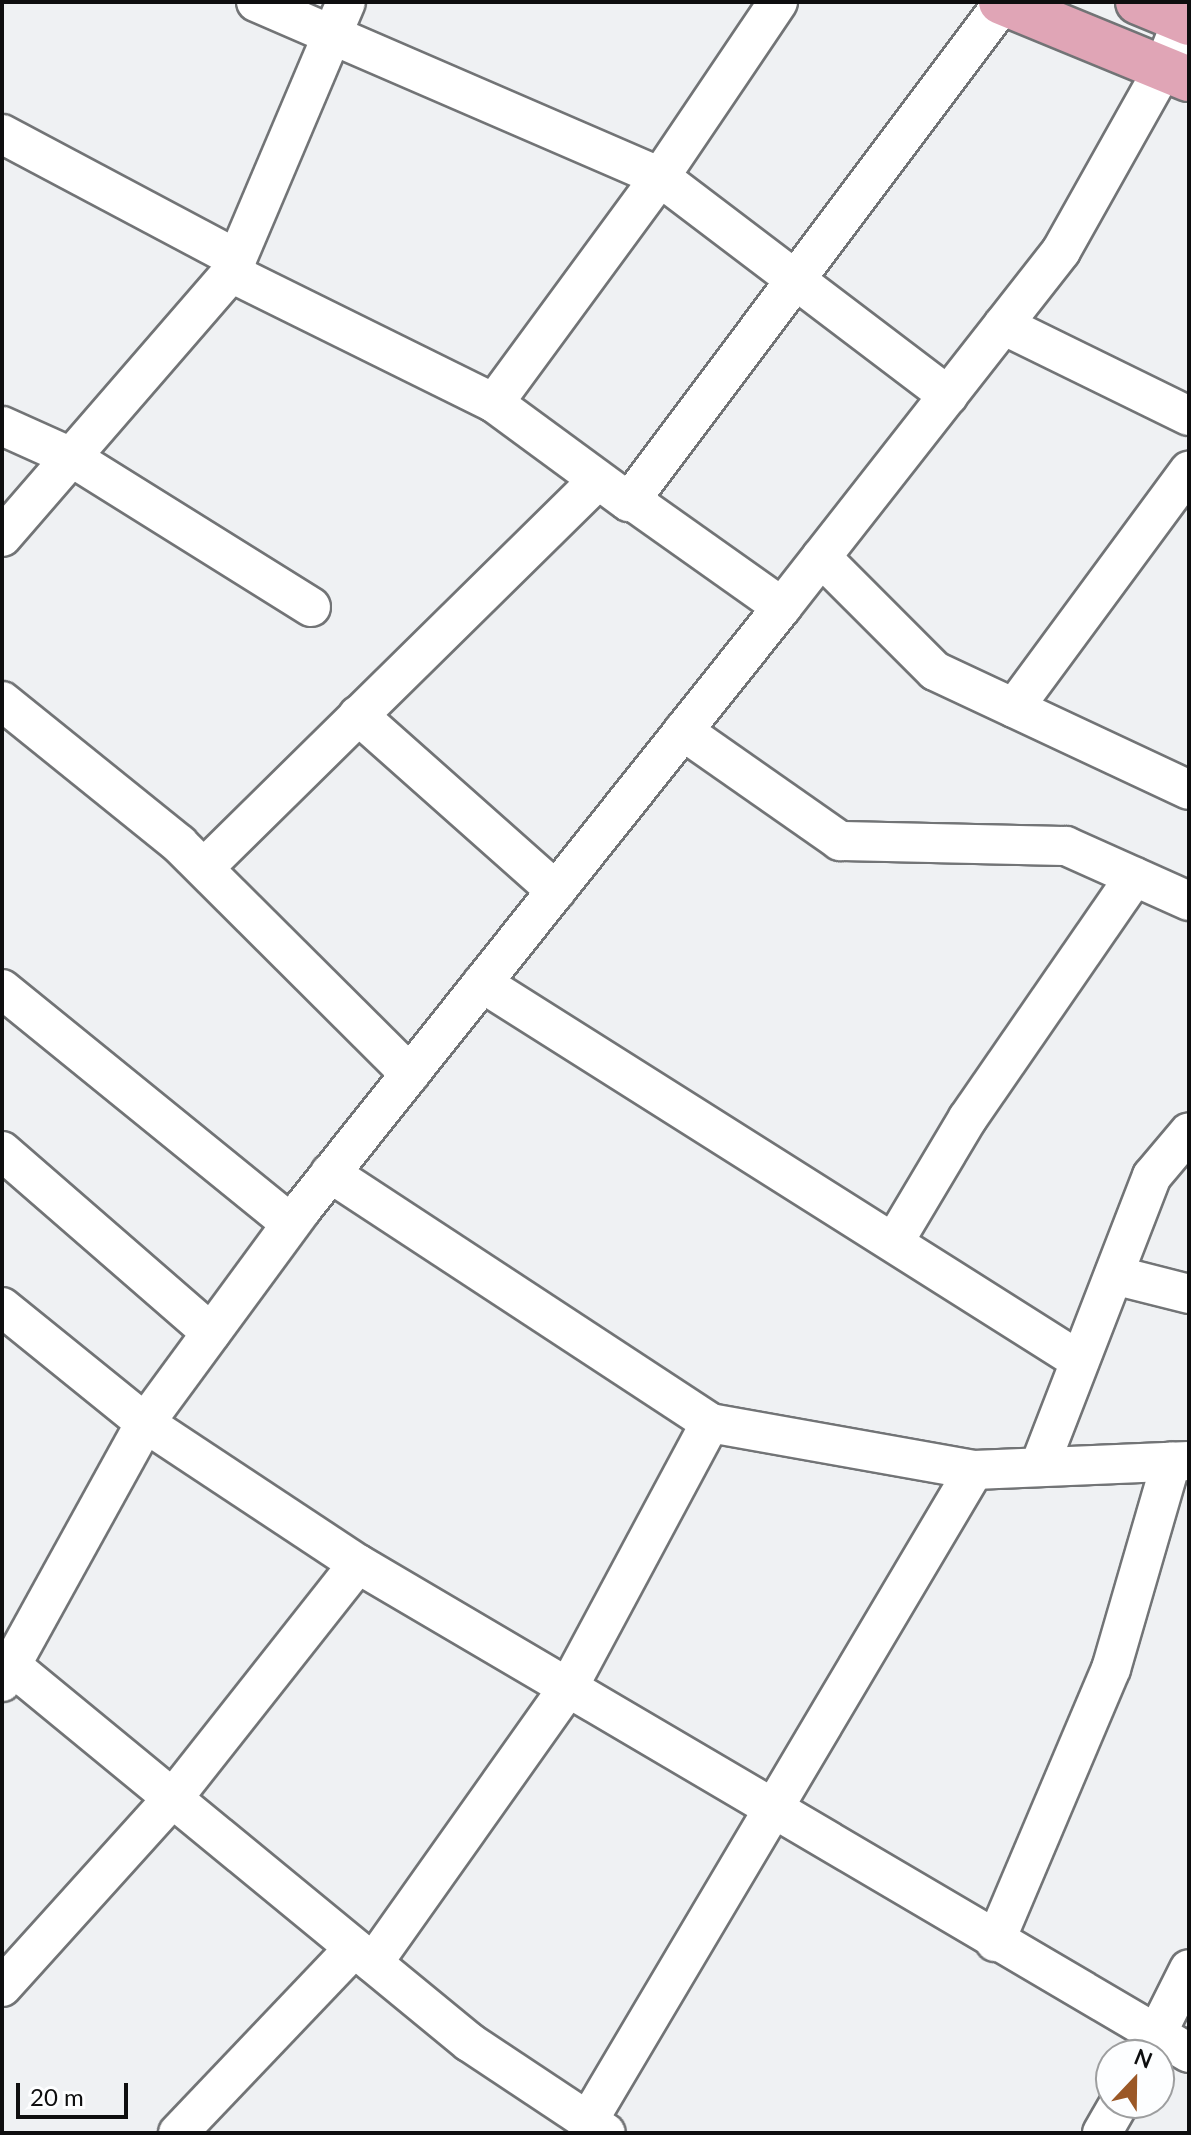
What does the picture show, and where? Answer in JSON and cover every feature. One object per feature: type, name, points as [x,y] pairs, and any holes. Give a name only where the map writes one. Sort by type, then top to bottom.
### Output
[{"type":"main road","points":[[1002,2],[1176,74]]},
{"type":"main road","points":[[1138,2],[1186,21]]},
{"type":"street","points":[[256,2],[340,17],[660,177],[793,284],[948,396]]},
{"type":"street","points":[[494,403],[660,177],[778,2]]},
{"type":"street","points":[[631,500],[1002,2]]},
{"type":"street","points":[[2,537],[234,266],[340,17]]},
{"type":"street","points":[[974,1470],[597,2127],[469,2042],[173,1798],[6,1670],[145,1423],[291,1224],[1061,251],[1176,74],[1186,21]]},
{"type":"street","points":[[2,134],[234,266],[494,403],[595,483],[631,500],[782,607]]},
{"type":"street","points":[[1003,325],[1189,416]]},
{"type":"street","points":[[2,426],[71,457],[311,607]]},
{"type":"street","points":[[1014,708],[1189,471]]},
{"type":"street","points":[[204,868],[595,483]]},
{"type":"street","points":[[821,557],[935,671],[1189,790]]},
{"type":"street","points":[[2,701],[204,868],[410,1074]]},
{"type":"street","points":[[358,715],[556,891]]},
{"type":"street","points":[[683,731],[840,841],[1066,846],[1189,901]]},
{"type":"street","points":[[894,1242],[968,1118],[1134,877]]},
{"type":"street","points":[[482,983],[1080,1361]]},
{"type":"street","points":[[2,989],[291,1224]]},
{"type":"street","points":[[1039,1467],[1152,1176],[1189,1132]]},
{"type":"street","points":[[2,1151],[211,1333]]},
{"type":"street","points":[[330,1173],[710,1423],[974,1470],[1180,1461],[1111,1669],[995,1942]]},
{"type":"street","points":[[1114,1275],[1189,1294]]},
{"type":"street","points":[[2,1307],[145,1423],[358,1564],[995,1942],[1148,2039]]},
{"type":"street","points":[[178,2133],[363,1956],[568,1688],[710,1423]]},
{"type":"street","points":[[2,1987],[173,1798],[358,1564]]},
{"type":"street","points":[[1167,2039],[1189,1969]]}]
